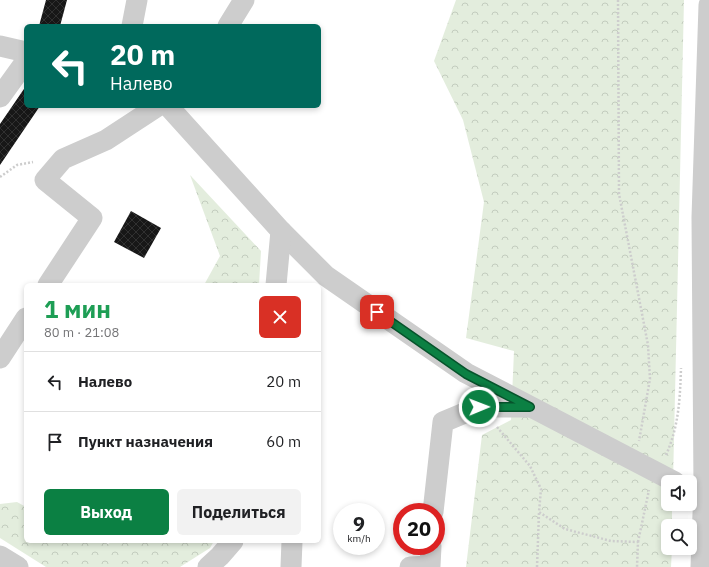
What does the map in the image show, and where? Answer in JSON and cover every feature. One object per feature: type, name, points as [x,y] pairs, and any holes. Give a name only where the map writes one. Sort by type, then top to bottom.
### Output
[{"type":"street","points":[[132,24],[137,0]]},
{"type":"street","points":[[229,24],[244,0]]},
{"type":"street","points":[[701,567],[697,494],[702,216],[709,5]]},
{"type":"street","points":[[0,46],[24,52]]},
{"type":"street","points":[[0,97],[24,64]]},
{"type":"street","points":[[49,283],[92,218],[46,180],[63,159],[171,108],[281,231],[323,282],[466,374],[663,475]]},
{"type":"street","points":[[276,283],[281,231]]},
{"type":"street","points":[[0,358],[24,321]]},
{"type":"street","points":[[434,503],[443,422],[479,407],[530,407]]},
{"type":"street","points":[[208,567],[231,543]]},
{"type":"street","points":[[291,567],[292,543]]},
{"type":"street","points":[[423,567],[428,555]]},
{"type":"street","points":[[0,556],[18,567]]},
{"type":"path","points":[[618,0],[619,194],[648,345],[650,380],[639,440],[656,471],[646,499],[638,542],[637,567]]},
{"type":"path","points":[[479,407],[530,466],[541,489],[537,567]]},
{"type":"path","points":[[539,512],[565,529],[611,542],[638,542]]},
{"type":"green space","points":[[456,0],[684,0],[673,475],[661,475],[661,511],[672,511],[672,519],[661,519],[661,555],[672,555],[671,567],[466,567],[482,435],[511,420],[514,351],[466,338],[484,202],[463,120],[434,61]]},
{"type":"green space","points":[[190,175],[261,251],[259,283],[205,283],[220,256]]},
{"type":"green space","points":[[17,502],[24,506],[24,543],[213,543],[210,548],[180,567],[46,567],[0,538],[0,504]]},
{"type":"building","points":[[46,0],[67,0],[61,24],[40,24]]},
{"type":"building","points":[[24,89],[24,108],[39,108],[0,165],[0,124]]},
{"type":"building","points":[[131,211],[161,228],[144,258],[114,242]]},
{"type":"route","points":[[377,312],[466,374],[530,407],[479,407]]}]
